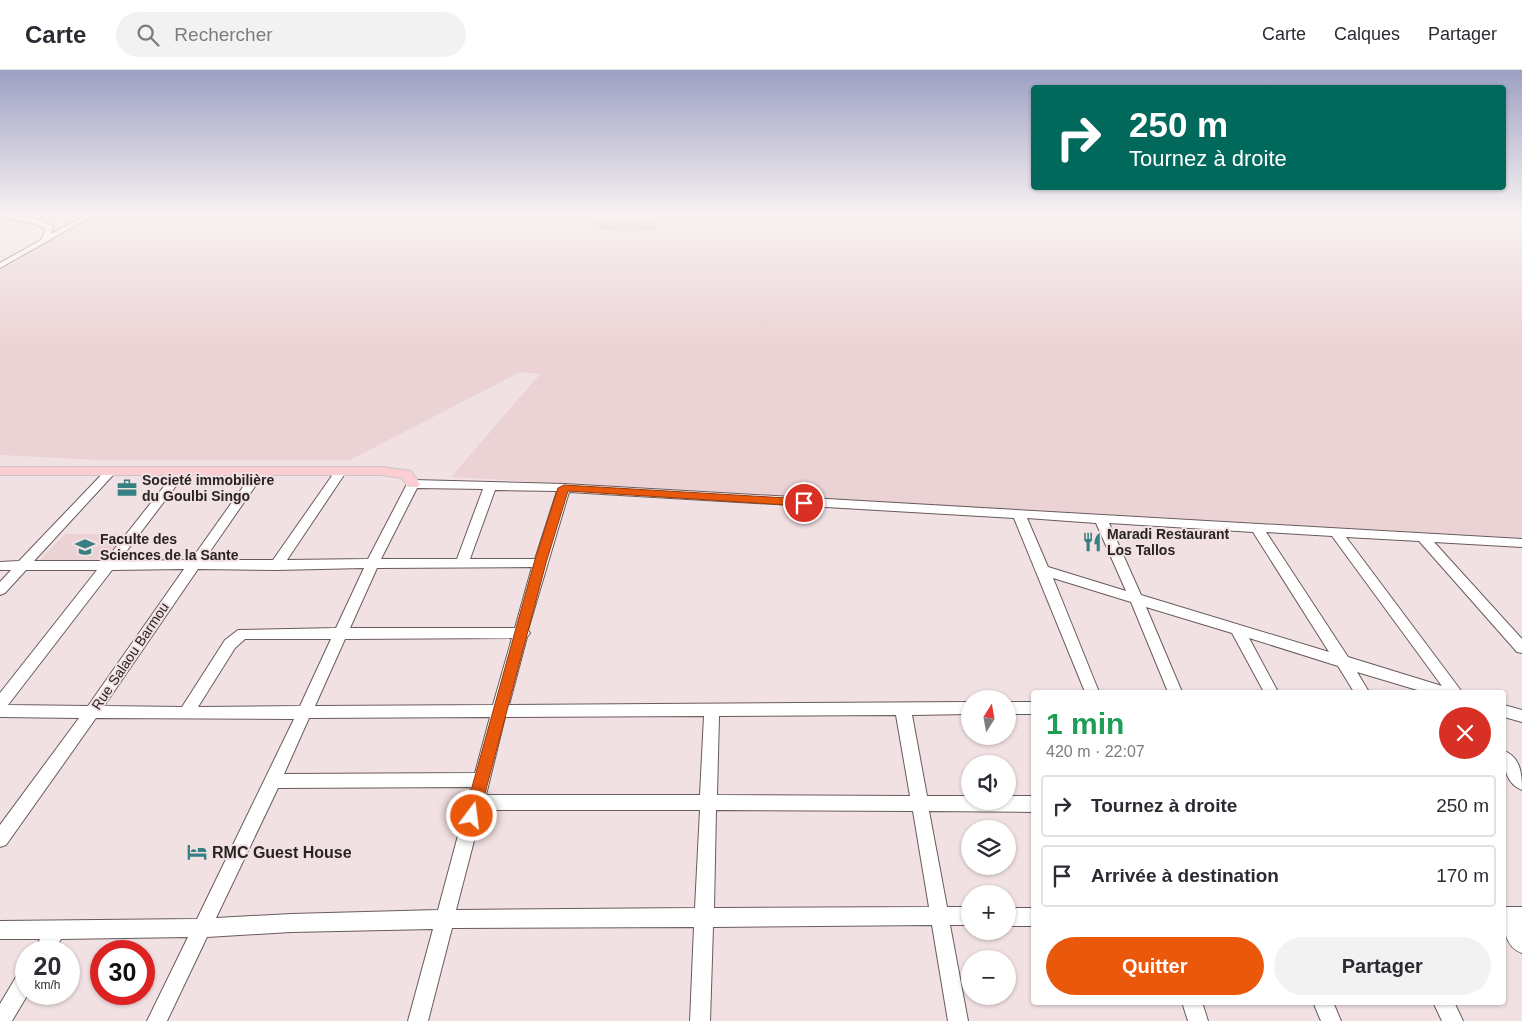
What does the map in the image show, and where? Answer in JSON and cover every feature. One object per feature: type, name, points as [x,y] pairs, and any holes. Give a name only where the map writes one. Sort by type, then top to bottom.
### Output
[{"type":"main road","points":[[0,471],[395,472],[406,474],[413,484]]},
{"type":"street","points":[[0,590],[110,472]]},
{"type":"street","points":[[0,704],[181,472]]},
{"type":"street","name":"Rue Salaou Barmou","points":[[0,839],[91,713],[258,472]]},
{"type":"street","points":[[276,566],[340,472]]},
{"type":"street","points":[[157,1021],[273,781],[372,565],[413,484],[564,488],[1522,543]]},
{"type":"street","points":[[462,564],[490,487]]},
{"type":"street","points":[[418,1021],[499,712],[523,632],[540,563],[564,488]]},
{"type":"street","points":[[1019,515],[1091,690]]},
{"type":"street","points":[[1101,520],[1174,690]]},
{"type":"street","points":[[1257,528],[1361,690]]},
{"type":"street","points":[[1336,533],[1454,690]]},
{"type":"street","points":[[1423,538],[1522,648]]},
{"type":"street","points":[[0,566],[276,566],[540,563]]},
{"type":"street","points":[[1043,570],[1435,690]]},
{"type":"street","points":[[1237,629],[1270,690]]},
{"type":"street","points":[[186,714],[230,644],[243,634],[523,632]]},
{"type":"street","points":[[0,711],[186,714],[961,708]]},
{"type":"street","points":[[1016,708],[1031,708]]},
{"type":"street","points":[[903,709],[958,1021]]},
{"type":"street","points":[[700,1021],[712,710]]},
{"type":"street","points":[[1506,712],[1522,716]]},
{"type":"street","points":[[1506,761],[1522,783]]},
{"type":"street","points":[[273,781],[481,780]]},
{"type":"street","points":[[476,802],[1031,804]]},
{"type":"street","points":[[0,930],[202,928],[291,923],[444,919],[961,916]]},
{"type":"street","points":[[1016,916],[1031,917]]},
{"type":"street","points":[[1506,916],[1522,916]]},
{"type":"street","points":[[1506,919],[1522,944]]},
{"type":"street","points":[[50,940],[56,930]]},
{"type":"street","points":[[1,1021],[15,997]]},
{"type":"street","points":[[1193,1005],[1198,1021]]},
{"type":"street","points":[[1324,1005],[1331,1021]]},
{"type":"street","points":[[1445,1005],[1453,1021]]},
{"type":"shaded area","points":[[15,260],[1522,260],[1522,538],[451,477],[540,374],[520,372],[350,460],[100,460],[0,455],[0,269]]},
{"type":"shaded area","name":"Faculte des Sciences de la Sante","points":[[65,534],[129,534],[106,561],[38,562]]},
{"type":"place","name":"Societé immobilière du Goulbi Singo","points":[[127,488]]},
{"type":"place","name":"Maradi Restaurant Los Tallos","points":[[1092,542]]},
{"type":"place","name":"Faculte des Sciences de la Sante","points":[[85,547]]},
{"type":"place","name":"RMC Guest House","points":[[197,852]]},
{"type":"route","points":[[472,816],[540,563],[564,488],[804,503]]}]
